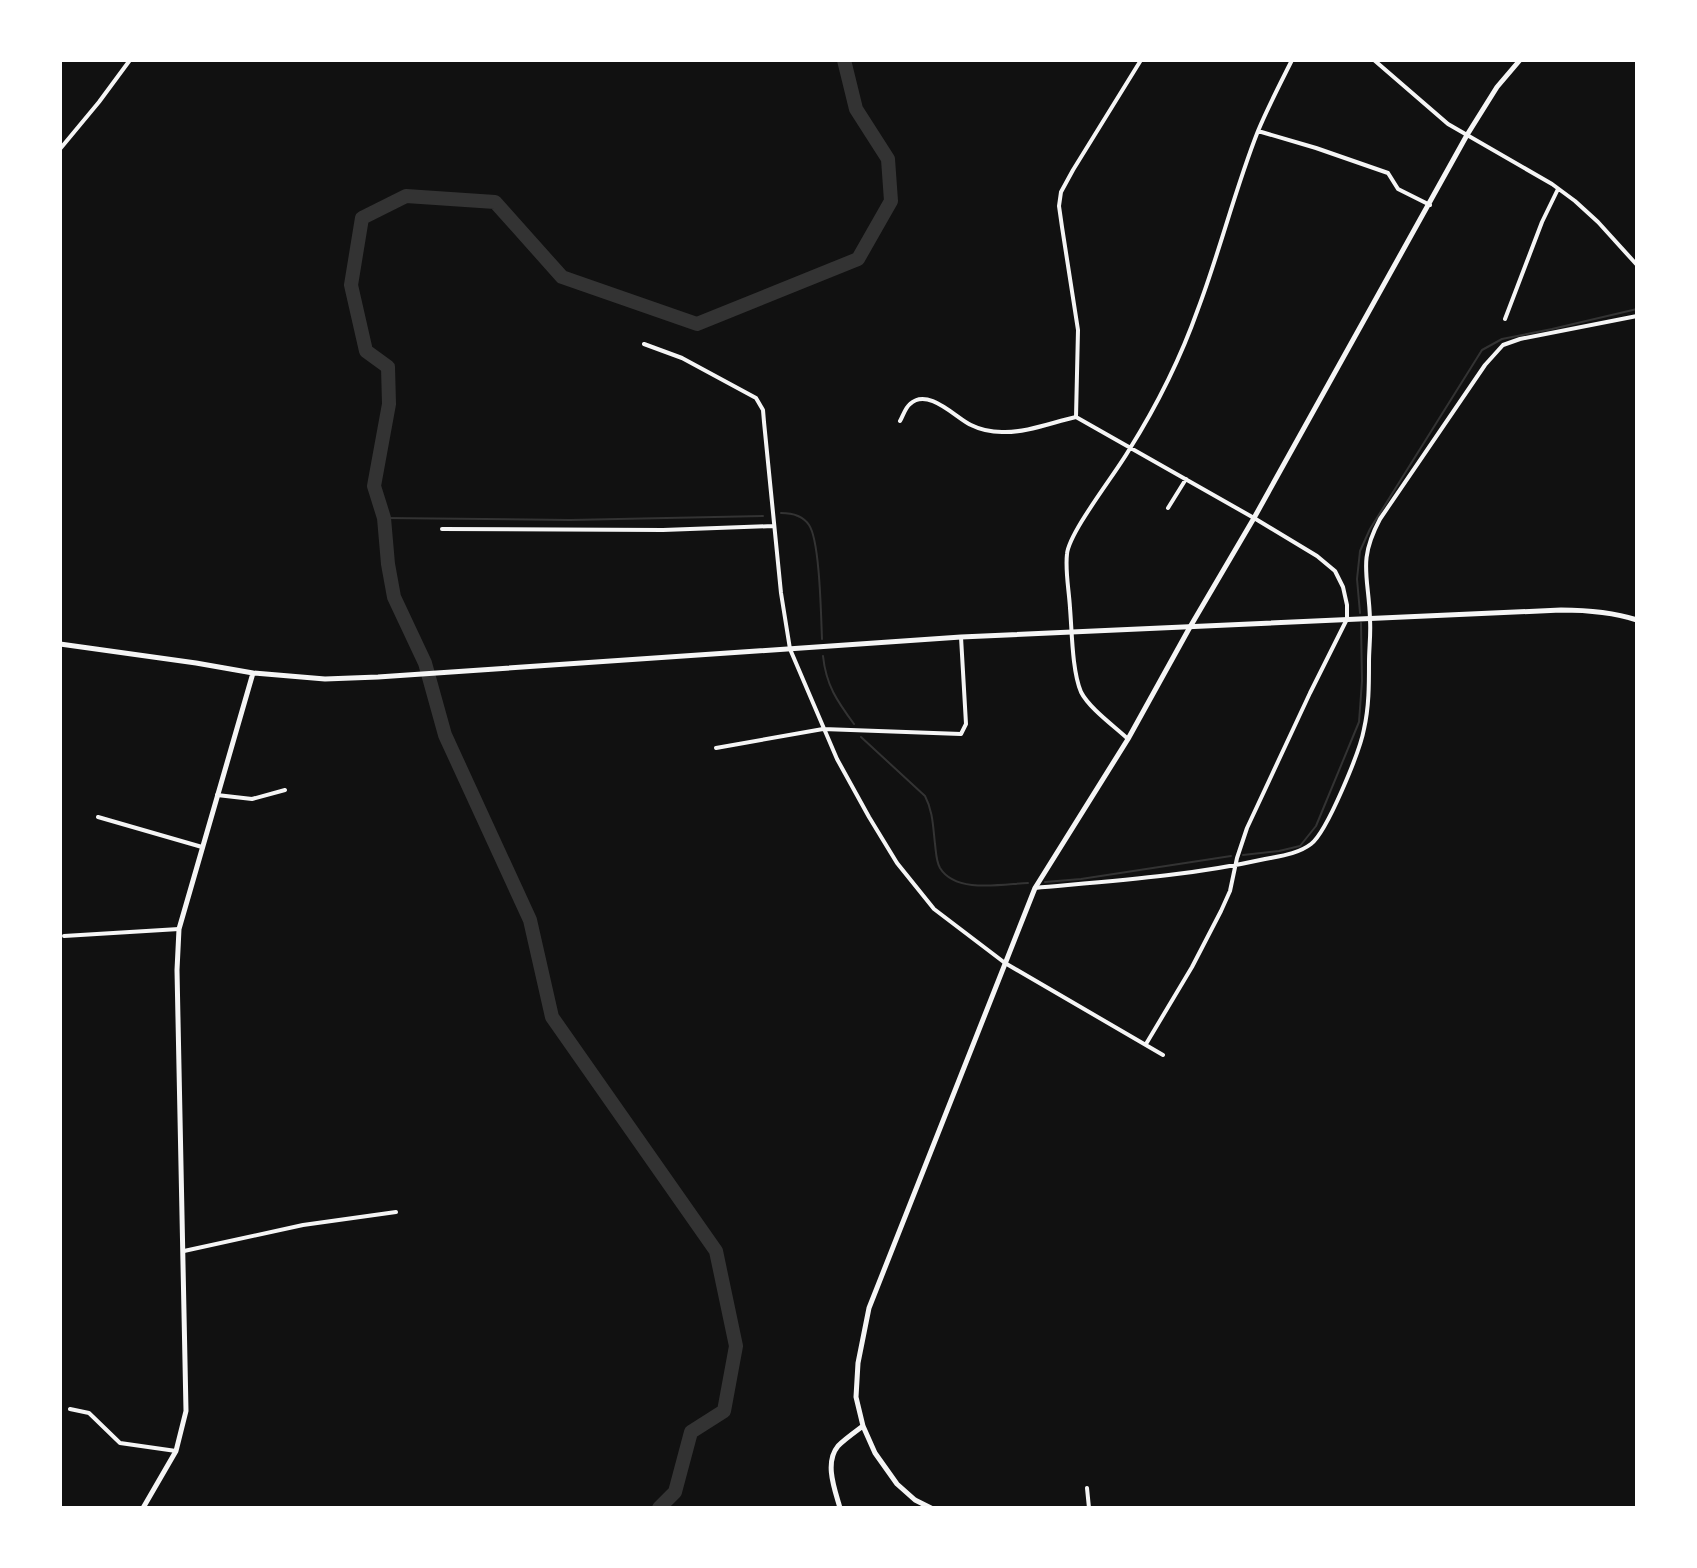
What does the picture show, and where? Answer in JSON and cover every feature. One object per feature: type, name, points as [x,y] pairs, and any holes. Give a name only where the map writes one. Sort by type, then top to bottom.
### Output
[{"type":"street","points":[[60,149],[130,60]]},
{"type":"street","points":[[1076,417],[1078,330],[1059,206],[1061,192],[1141,60]]},
{"type":"street","points":[[1128,739],[1089,703],[1077,678],[1067,551],[1158,399],[1197,312],[1258,131],[1292,60]]},
{"type":"street","points":[[1374,60],[1448,124],[1558,189],[1598,222],[1637,265]]},
{"type":"street","points":[[931,1508],[915,1500],[897,1484],[875,1453],[863,1426],[856,1397],[857,1374],[869,1308],[1035,888],[1128,739],[1467,135],[1497,87],[1520,60]]},
{"type":"street","points":[[1258,131],[1388,173],[1398,189],[1430,205]]},
{"type":"street","points":[[1505,319],[1558,189]]},
{"type":"street","points":[[1035,888],[1234,866],[1302,850],[1313,843],[1324,828],[1364,732],[1369,699],[1370,618],[1365,580],[1370,538],[1485,365],[1503,345],[1637,316]]},
{"type":"street","points":[[644,344],[682,358],[743,390],[761,404],[773,526],[790,649],[837,759],[897,863],[934,909],[1005,963],[1163,1055]]},
{"type":"street","points":[[900,421],[909,405],[922,400],[940,404],[970,425],[1000,432],[1076,417],[1317,556],[1335,571],[1343,587],[1347,619],[1247,828],[1234,866],[1230,891],[1192,967],[1146,1044]]},
{"type":"street","points":[[1168,508],[1186,479]]},
{"type":"street","points":[[442,529],[663,530],[773,526]]},
{"type":"street","points":[[60,644],[253,673],[325,679],[1072,631],[1561,610],[1595,611],[1637,620]]},
{"type":"street","points":[[716,748],[823,729],[961,734],[966,724],[961,637]]},
{"type":"street","points":[[143,1508],[176,1451],[186,1411],[177,970],[179,929],[253,673]]},
{"type":"street","points":[[217,795],[252,799],[285,790]]},
{"type":"street","points":[[98,817],[202,847]]},
{"type":"street","points":[[64,936],[179,929]]},
{"type":"street","points":[[184,1251],[316,1223],[396,1212]]},
{"type":"street","points":[[70,1409],[89,1413],[120,1443],[176,1451]]},
{"type":"street","points":[[840,1508],[834,1487],[832,1458],[838,1447],[863,1426]]},
{"type":"street","points":[[1087,1488],[1089,1508]]},
{"type":"waterway","points":[[659,1508],[675,1492],[691,1432],[724,1411],[736,1346],[716,1251],[552,1017],[530,920],[445,735],[425,663],[394,597],[384,518],[374,486],[389,404],[388,367],[366,351],[351,285],[362,218],[406,196],[495,202],[562,277],[697,324],[858,259],[891,201],[888,159],[856,109],[844,60]]},
{"type":"waterway","points":[[1360,613],[1357,579],[1360,551],[1370,529],[1482,350],[1502,339],[1637,309]]},
{"type":"waterway","points":[[781,513],[804,519],[813,534],[822,639]]},
{"type":"waterway","points":[[384,518],[570,520],[763,516]]},
{"type":"waterway","points":[[1243,855],[1300,846],[1316,826],[1359,722],[1361,623]]},
{"type":"waterway","points":[[823,656],[833,692],[854,724]]},
{"type":"waterway","points":[[861,737],[925,796],[931,813],[938,862],[947,876],[981,886],[1028,883]]},
{"type":"waterway","points":[[1045,882],[1231,856]]}]
